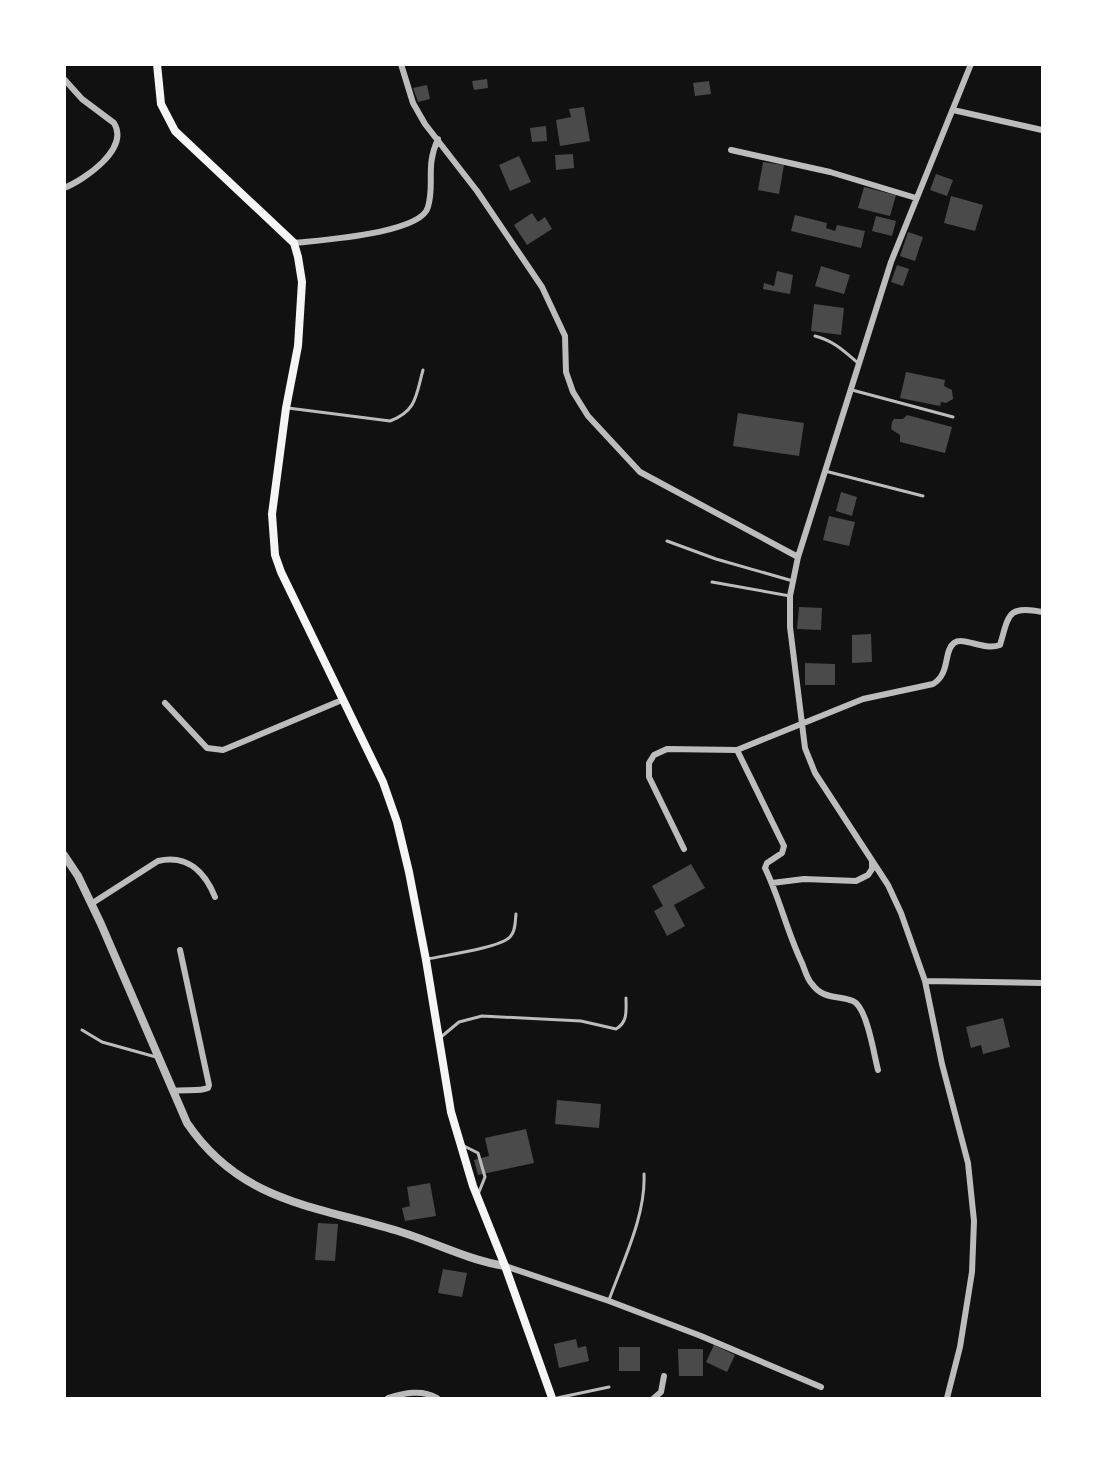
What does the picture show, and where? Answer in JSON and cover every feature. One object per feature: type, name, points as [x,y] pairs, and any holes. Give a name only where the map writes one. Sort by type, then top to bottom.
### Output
[{"type":"main road","points":[[157,64],[161,104],[175,131],[294,243],[302,295],[298,346],[286,408],[272,514],[275,555],[281,572],[383,782],[397,822],[410,872],[451,1112],[477,1196],[505,1266],[552,1398]]},
{"type":"street","points":[[401,64],[413,103],[424,124],[438,139],[477,192],[542,287],[565,336],[566,372],[573,392],[588,416],[640,472],[798,557]]},
{"type":"street","points":[[947,1398],[968,1307],[974,1254],[974,1221],[968,1163],[942,1064],[925,981],[901,913],[888,885],[815,773],[805,748],[790,627],[790,596],[798,557],[891,262],[971,64]]},
{"type":"street","points":[[64,79],[82,99],[114,123],[116,127],[114,144],[102,164],[95,171],[64,188]]},
{"type":"street","points":[[954,110],[1042,130]]},
{"type":"street","points":[[294,243],[369,234],[402,227],[421,218],[428,208],[431,158],[438,139]]},
{"type":"street","points":[[731,150],[830,172],[916,198]]},
{"type":"street","points":[[684,849],[649,777],[649,763],[654,755],[667,749],[737,750],[863,699],[933,684],[944,673],[950,647],[955,642],[964,641],[992,648],[1000,645],[1008,616],[1026,609],[1042,612]]},
{"type":"street","points":[[165,703],[207,748],[223,750],[342,700]]},
{"type":"street","points":[[737,750],[784,846],[782,853],[765,865],[790,938],[811,984],[828,997],[853,1001],[859,1005],[864,1014],[878,1070]]},
{"type":"street","points":[[64,855],[91,904],[126,979],[157,1058],[187,1123],[204,1145],[224,1164],[261,1190],[296,1203],[403,1232],[476,1260],[505,1266],[609,1301],[701,1336],[821,1387]]},
{"type":"street","points":[[91,904],[158,861],[168,858],[181,861],[202,872],[215,897]]},
{"type":"street","points":[[772,883],[815,878],[856,881],[868,875],[872,869],[872,861]]},
{"type":"street","points":[[173,1091],[208,1088],[180,950]]},
{"type":"street","points":[[925,981],[1042,983]]},
{"type":"street","points":[[654,1398],[661,1392],[664,1376]]},
{"type":"street","points":[[388,1398],[420,1393],[437,1398]]},
{"type":"lane","points":[[815,336],[837,345],[860,364]]},
{"type":"lane","points":[[286,408],[390,421],[403,416],[414,405],[423,370]]},
{"type":"lane","points":[[852,390],[953,417]]},
{"type":"lane","points":[[825,471],[922,496]]},
{"type":"lane","points":[[667,540],[716,558],[793,581]]},
{"type":"lane","points":[[712,582],[790,596]]},
{"type":"lane","points":[[426,960],[493,945],[509,938],[514,930],[516,914]]},
{"type":"lane","points":[[439,1038],[459,1022],[482,1016],[581,1022],[616,1029],[626,1020],[626,998]]},
{"type":"lane","points":[[82,1030],[109,1045],[157,1058]]},
{"type":"lane","points":[[461,1144],[478,1153],[484,1178],[477,1196]]},
{"type":"lane","points":[[609,1301],[641,1211],[645,1190],[644,1174]]},
{"type":"lane","points":[[557,1398],[609,1387]]},
{"type":"building","points":[[487,79],[488,88],[474,90],[472,81]]},
{"type":"building","points":[[709,81],[711,94],[695,96],[693,83]]},
{"type":"building","points":[[427,85],[430,99],[418,102],[413,88]]},
{"type":"building","points":[[584,107],[590,141],[560,146],[556,120],[571,117],[569,109]]},
{"type":"building","points":[[546,126],[547,141],[532,142],[530,128]]},
{"type":"building","points":[[573,154],[574,168],[556,170],[555,155]]},
{"type":"building","points":[[519,156],[531,182],[510,191],[499,165]]},
{"type":"building","points":[[763,162],[784,165],[779,194],[758,190]]},
{"type":"building","points":[[936,174],[953,180],[947,196],[930,190]]},
{"type":"building","points":[[864,187],[896,195],[890,216],[858,208]]},
{"type":"building","points":[[951,196],[983,205],[975,231],[944,223]]},
{"type":"building","points":[[532,213],[538,222],[545,217],[552,229],[527,245],[514,225]]},
{"type":"building","points":[[795,215],[827,223],[826,228],[835,231],[837,225],[865,231],[861,248],[791,231]]},
{"type":"building","points":[[876,216],[896,221],[892,236],[872,231]]},
{"type":"building","points":[[908,232],[923,237],[915,261],[900,256]]},
{"type":"building","points":[[897,265],[909,269],[903,286],[891,282]]},
{"type":"building","points":[[821,266],[850,275],[844,294],[815,286]]},
{"type":"building","points":[[777,271],[793,275],[790,294],[763,289],[764,283],[774,286]]},
{"type":"building","points":[[814,304],[844,308],[841,335],[811,331]]},
{"type":"building","points":[[906,372],[945,380],[944,386],[952,390],[953,399],[946,403],[941,402],[940,406],[900,398]]},
{"type":"building","points":[[738,413],[804,423],[799,456],[733,446]]},
{"type":"building","points":[[907,415],[952,427],[945,453],[900,442],[900,435],[891,429],[892,422],[894,419],[903,419]]},
{"type":"building","points":[[841,492],[857,497],[852,516],[836,511]]},
{"type":"building","points":[[829,516],[855,522],[849,546],[823,540]]},
{"type":"building","points":[[799,607],[822,608],[821,630],[797,629]]},
{"type":"building","points":[[871,634],[872,662],[852,663],[852,635]]},
{"type":"building","points":[[805,663],[835,664],[835,685],[805,685]]},
{"type":"building","points":[[691,864],[705,888],[674,905],[685,926],[667,936],[654,911],[663,906],[652,886]]},
{"type":"building","points":[[1003,1018],[1010,1047],[983,1054],[981,1045],[971,1048],[966,1027]]},
{"type":"building","points":[[557,1100],[601,1104],[599,1128],[555,1124]]},
{"type":"building","points":[[526,1129],[534,1163],[478,1175],[474,1160],[489,1156],[485,1138]]},
{"type":"building","points":[[430,1183],[436,1216],[405,1221],[402,1208],[410,1206],[407,1187]]},
{"type":"building","points":[[318,1223],[338,1224],[335,1261],[315,1260]]},
{"type":"building","points":[[443,1269],[467,1273],[462,1297],[438,1293]]},
{"type":"building","points":[[576,1339],[578,1348],[586,1346],[589,1361],[559,1368],[554,1344]]},
{"type":"building","points":[[714,1345],[735,1355],[727,1372],[706,1362]]},
{"type":"building","points":[[619,1347],[640,1347],[640,1371],[619,1371]]},
{"type":"building","points":[[678,1349],[703,1349],[703,1376],[679,1376]]}]
